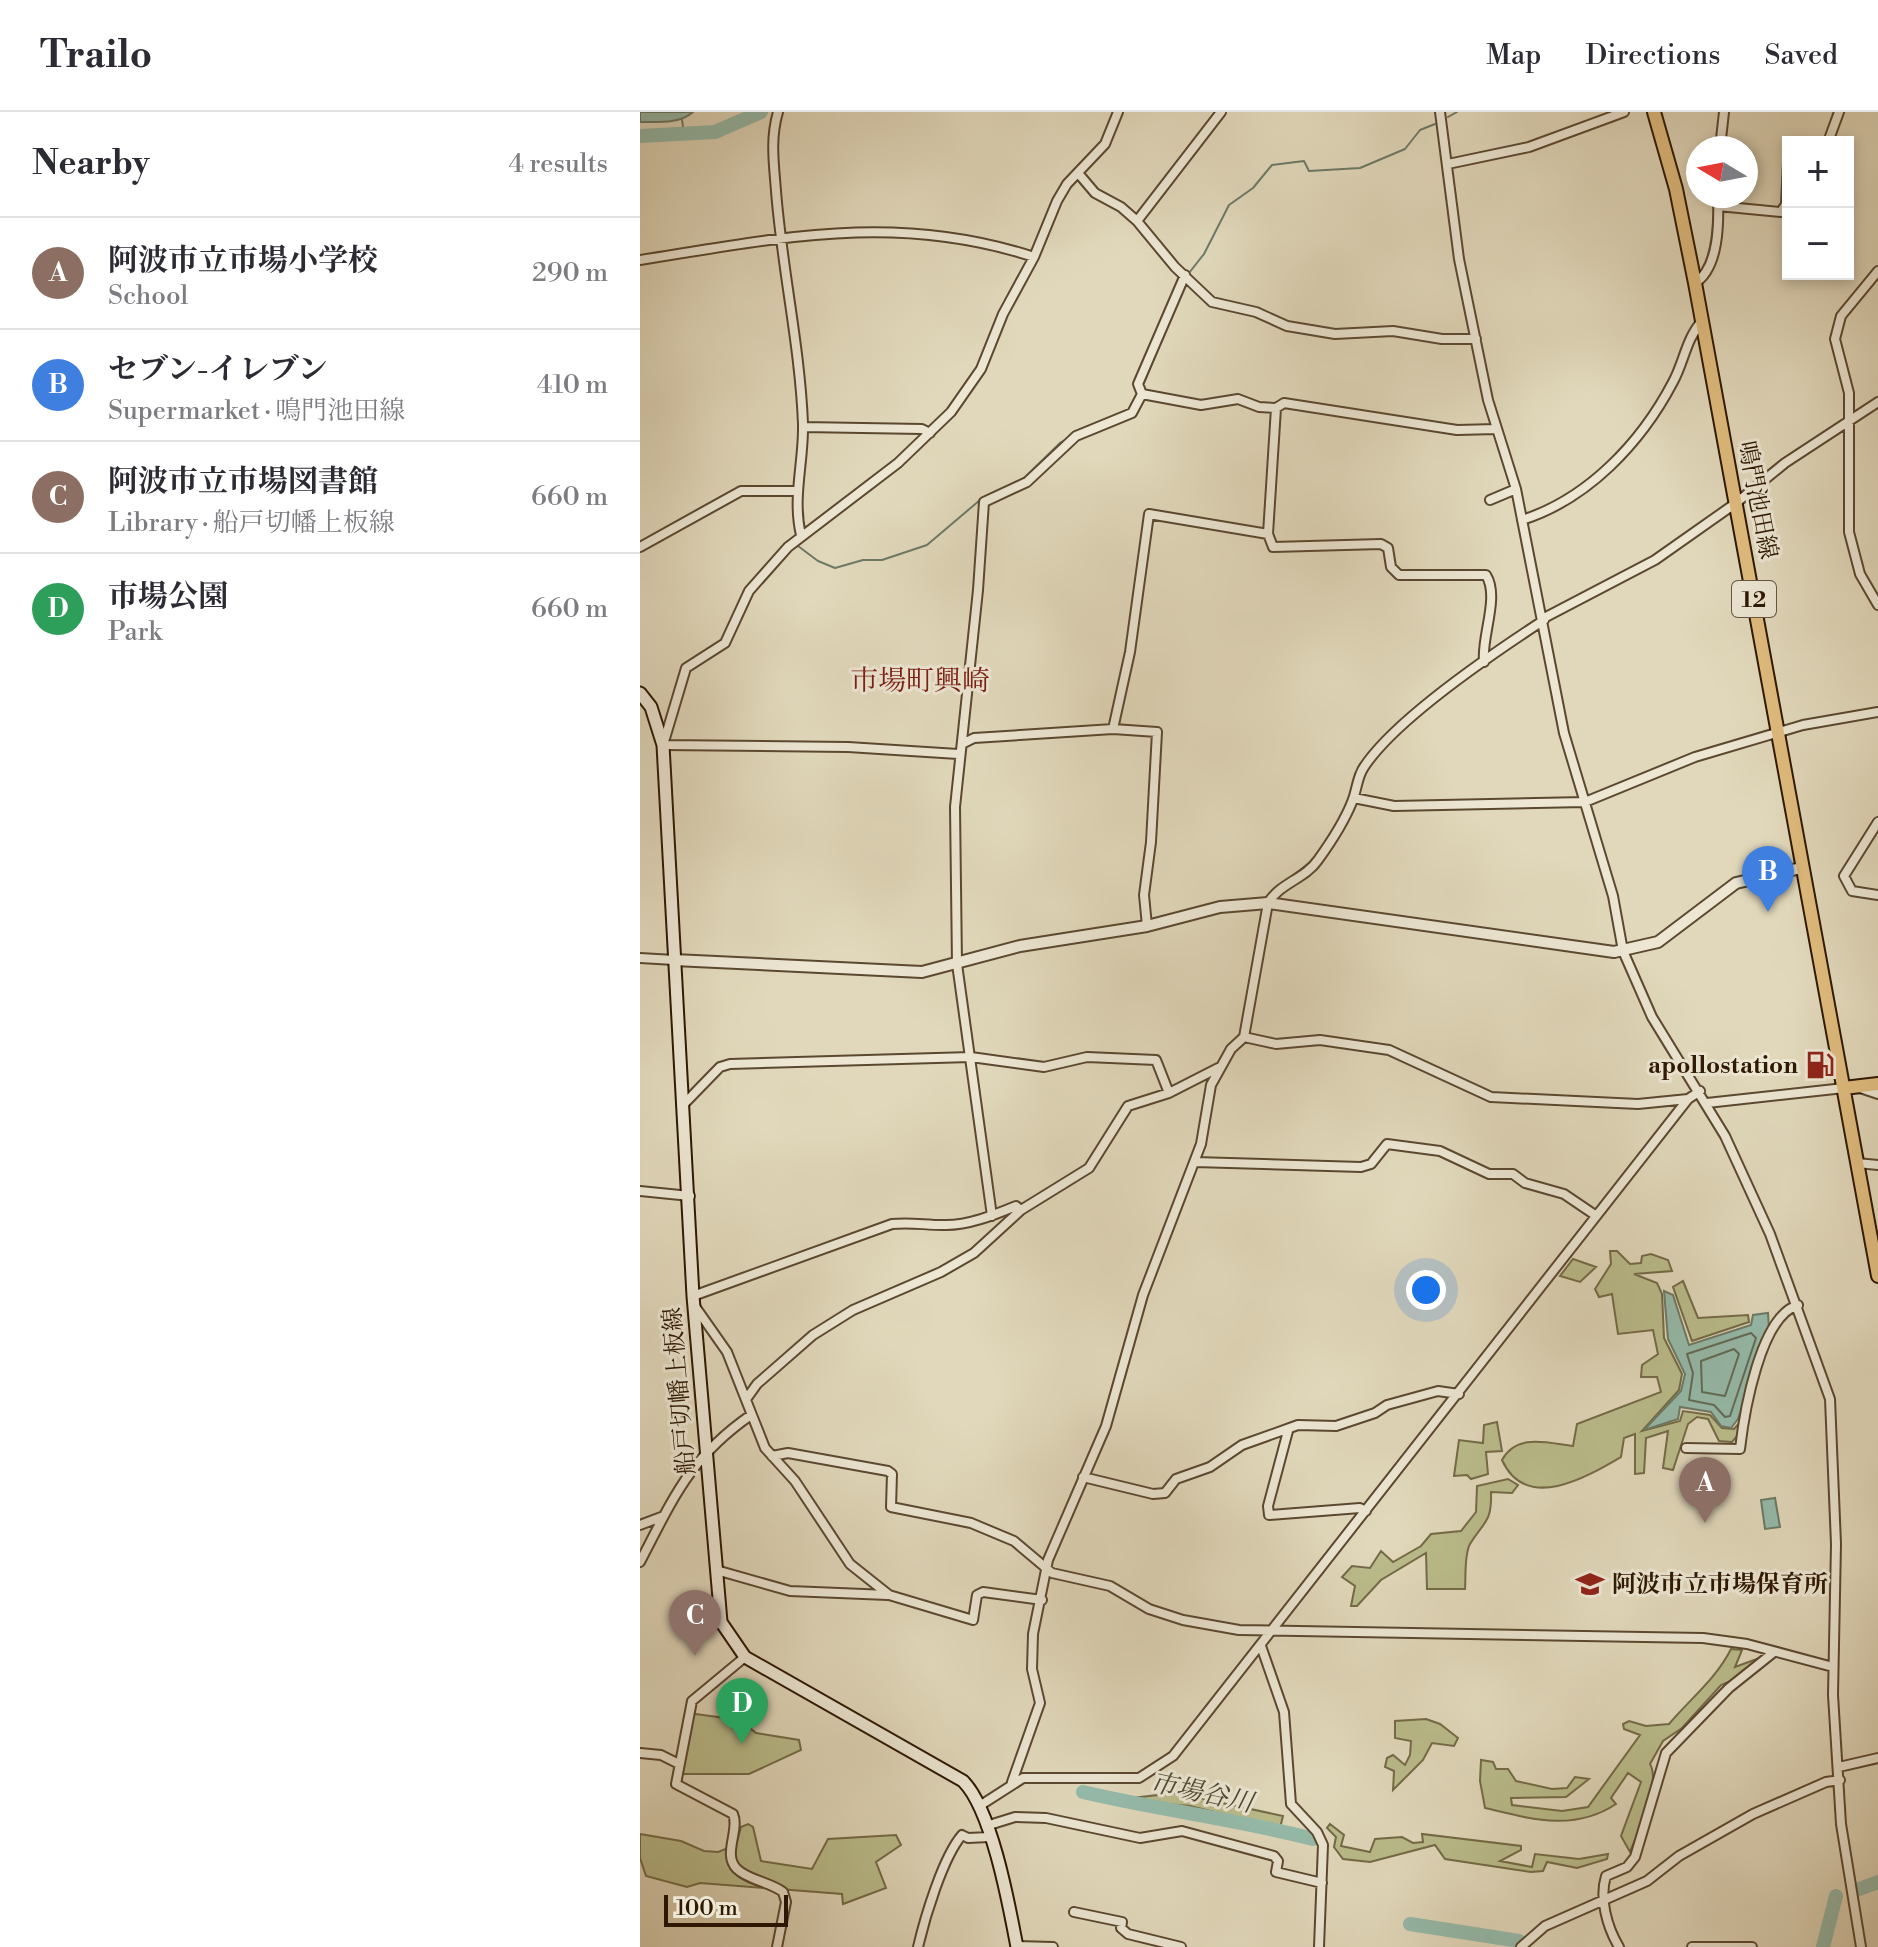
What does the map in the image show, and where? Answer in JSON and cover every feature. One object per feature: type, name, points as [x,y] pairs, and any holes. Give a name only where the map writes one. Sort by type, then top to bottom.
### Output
[{"type":"main road","name":"鳴門池田線","points":[[1654,112],[1676,189],[1695,283],[1878,1276]]},
{"type":"main road","name":"船戸切幡上板線","points":[[640,693],[651,707],[663,745],[694,1300],[721,1622],[745,1657],[963,1781],[981,1805],[1017,1946]]},
{"type":"main road","points":[[1844,1088],[1878,1084]]},
{"type":"street","points":[[958,754],[848,747],[663,745],[686,668],[725,643],[749,591],[801,535],[898,463],[951,412],[981,369],[1003,314],[1034,257],[1057,201],[1105,144],[1118,112]]},
{"type":"street","points":[[1137,221],[1221,112]]},
{"type":"street","points":[[1440,112],[1459,259],[1476,339],[1496,429],[1516,489],[1544,619],[1559,711],[1613,896],[1623,951],[1652,1017],[1707,1103],[1770,1234],[1830,1399],[1836,1544],[1833,1667],[1841,1824],[1861,1947]]},
{"type":"street","points":[[1448,164],[1529,147],[1624,112]]},
{"type":"street","points":[[1721,136],[1724,112]]},
{"type":"street","points":[[1830,136],[1839,112]]},
{"type":"street","points":[[777,113],[772,143],[779,238],[795,335],[803,427],[798,491],[801,535]]},
{"type":"street","points":[[1078,173],[1095,193],[1137,221],[1212,302],[1256,312],[1287,326],[1335,334],[1393,331],[1442,339],[1476,339]]},
{"type":"street","points":[[1695,283],[1707,276],[1713,259],[1718,208]]},
{"type":"street","points":[[1739,208],[1781,212],[1784,208]]},
{"type":"street","points":[[640,260],[779,238],[879,230],[920,232],[992,244],[1034,257]]},
{"type":"street","points":[[1878,271],[1841,316],[1835,339],[1849,393],[1849,532],[1860,574],[1878,605]]},
{"type":"street","points":[[992,1216],[957,964],[955,807],[984,502],[1027,482],[1076,436],[1132,413],[1140,393],[1138,384],[1185,275]]},
{"type":"street","points":[[1522,520],[1568,500],[1626,453],[1673,382],[1694,331],[1702,321]]},
{"type":"street","points":[[1140,393],[1201,405],[1238,399],[1259,407],[1276,408],[1284,403],[1444,429],[1496,429]]},
{"type":"street","points":[[1012,1782],[1040,1703],[1032,1669],[1033,1634],[1042,1600],[1045,1569],[1055,1537],[1106,1426],[1143,1295],[1195,1162],[1211,1085],[1218,1068],[1244,1037],[1268,903],[1274,893],[1309,872],[1354,798],[1358,778],[1371,758],[1418,712],[1544,619],[1655,560],[1736,503],[1785,463],[1851,423],[1878,402]]},
{"type":"street","points":[[1276,408],[1268,534],[1273,547],[1381,544],[1388,548],[1391,567],[1399,575],[1486,575],[1490,581],[1490,601],[1483,647],[1484,662]]},
{"type":"street","points":[[803,427],[922,429],[930,433]]},
{"type":"street","points":[[1490,500],[1516,489]]},
{"type":"street","points":[[640,547],[741,491],[798,491]]},
{"type":"street","points":[[1113,729],[1130,652],[1149,514],[1268,534]]},
{"type":"street","points":[[1354,798],[1394,806],[1585,802],[1653,771],[1803,725],[1878,712]]},
{"type":"street","points":[[962,744],[974,738],[1113,729],[1157,732],[1151,842],[1144,895],[1147,926]]},
{"type":"street","points":[[1878,822],[1844,876],[1852,891],[1878,895]]},
{"type":"street","points":[[640,958],[922,972],[1038,942],[1147,926],[1220,907],[1268,903],[1604,951],[1623,951],[1658,942],[1677,931],[1713,898],[1736,883],[1801,868]]},
{"type":"street","points":[[1244,1037],[1276,1044],[1320,1040],[1389,1050],[1491,1097],[1638,1104],[1688,1099]]},
{"type":"street","points":[[683,1105],[720,1067],[730,1064],[971,1057],[1044,1067],[1087,1057],[1156,1060],[1169,1093]]},
{"type":"street","points":[[747,1398],[757,1384],[813,1335],[853,1310],[941,1272],[974,1253],[1021,1210],[1067,1178],[1089,1168],[1128,1106],[1169,1093],[1218,1068]]},
{"type":"street","points":[[1858,1086],[1878,1094]]},
{"type":"street","points":[[1707,1103],[1844,1088]]},
{"type":"street","points":[[981,1805],[995,1798],[1012,1782],[1023,1778],[1139,1778],[1156,1770],[1173,1756],[1459,1394],[1595,1215],[1688,1099],[1700,1091]]},
{"type":"street","points":[[1195,1162],[1361,1167],[1371,1164],[1387,1144],[1428,1149],[1489,1174],[1513,1174],[1525,1183],[1556,1191],[1595,1215]]},
{"type":"street","points":[[1857,1163],[1878,1165]]},
{"type":"street","points":[[640,1191],[690,1196]]},
{"type":"street","points":[[889,1595],[850,1564],[795,1481],[772,1456],[751,1415],[727,1352],[694,1300],[892,1224],[916,1221],[944,1225],[992,1216],[1016,1206],[1021,1210]]},
{"type":"street","points":[[1686,1448],[1740,1449],[1745,1407],[1778,1316],[1798,1305]]},
{"type":"street","points":[[1083,1477],[1153,1494],[1165,1493],[1176,1479],[1210,1467],[1242,1445],[1298,1425],[1336,1426],[1387,1405],[1438,1391],[1459,1394]]},
{"type":"street","points":[[640,1562],[661,1517],[695,1461],[751,1415]]},
{"type":"street","points":[[1288,1431],[1268,1506],[1269,1515],[1360,1508],[1366,1511]]},
{"type":"street","points":[[772,1456],[788,1453],[888,1471],[892,1474],[891,1507],[971,1523],[1014,1541],[1045,1569],[1110,1586],[1149,1609],[1183,1620],[1270,1633],[1703,1638],[1833,1667]]},
{"type":"street","points":[[640,1525],[661,1517]]},
{"type":"street","points":[[716,1570],[749,1576],[790,1591],[889,1595],[973,1620],[977,1595],[983,1592],[1042,1600]]},
{"type":"street","points":[[1261,1646],[1284,1712],[1291,1804],[1317,1832],[1323,1845],[1319,1947]]},
{"type":"street","points":[[1619,1947],[1603,1902],[1606,1876],[1627,1867],[1635,1857],[1666,1753],[1729,1688],[1774,1652]]},
{"type":"street","points":[[745,1657],[692,1701],[676,1784],[733,1814],[736,1822],[732,1862],[737,1870],[783,1892],[786,1902],[777,1947]]},
{"type":"street","points":[[640,1753],[661,1755],[679,1764]]},
{"type":"street","points":[[1839,1767],[1878,1758]]},
{"type":"street","points":[[1521,1947],[1545,1926],[1647,1881],[1679,1856],[1753,1814],[1826,1782],[1840,1780]]},
{"type":"street","points":[[918,1947],[944,1862],[952,1847],[962,1835],[968,1838],[987,1832],[1015,1817],[1031,1817],[1140,1838],[1182,1831],[1274,1856],[1278,1861],[1276,1872],[1322,1883]]},
{"type":"street","points":[[1074,1912],[1122,1922],[1121,1928],[1128,1934],[1181,1947]]},
{"type":"street","points":[[1017,1946],[1053,1947]]},
{"type":"street","points":[[1692,1947],[1752,1947]]},
{"type":"shaded area","points":[[1610,1251],[1617,1251],[1630,1264],[1641,1263],[1642,1256],[1651,1254],[1668,1260],[1672,1271],[1634,1274],[1657,1283],[1662,1294],[1664,1338],[1682,1374],[1679,1390],[1642,1431],[1680,1421],[1683,1411],[1710,1415],[1722,1428],[1734,1429],[1741,1421],[1738,1435],[1732,1442],[1719,1441],[1708,1419],[1697,1417],[1688,1424],[1673,1470],[1663,1468],[1668,1431],[1646,1438],[1644,1473],[1635,1474],[1635,1434],[1624,1438],[1621,1457],[1575,1481],[1541,1488],[1526,1485],[1513,1476],[1502,1460],[1516,1446],[1543,1442],[1573,1446],[1577,1424],[1661,1392],[1657,1377],[1641,1377],[1642,1365],[1658,1354],[1653,1330],[1618,1334],[1612,1294],[1599,1297],[1595,1289],[1611,1264]]},
{"type":"shaded area","points":[[1573,1259],[1596,1267],[1580,1282],[1560,1276]]},
{"type":"shaded area","points":[[1683,1281],[1698,1318],[1748,1315],[1749,1322],[1692,1341],[1673,1287]]},
{"type":"shaded area","points":[[1497,1422],[1502,1451],[1486,1452],[1488,1474],[1471,1479],[1467,1475],[1454,1476],[1459,1440],[1483,1443],[1484,1425]]},
{"type":"shaded area","points":[[1508,1479],[1518,1485],[1512,1493],[1491,1492],[1486,1521],[1468,1549],[1465,1589],[1427,1589],[1426,1553],[1381,1580],[1357,1606],[1351,1606],[1355,1586],[1342,1577],[1352,1566],[1370,1568],[1381,1551],[1393,1562],[1421,1546],[1431,1534],[1461,1531],[1476,1512],[1477,1486]]},
{"type":"shaded area","points":[[1731,1649],[1742,1650],[1735,1667],[1765,1656],[1733,1680],[1721,1685],[1682,1728],[1663,1741],[1650,1764],[1653,1772],[1651,1794],[1630,1852],[1621,1836],[1641,1782],[1628,1773],[1611,1798],[1616,1804],[1584,1818],[1552,1821],[1485,1808],[1480,1781],[1481,1760],[1493,1762],[1496,1769],[1508,1769],[1516,1781],[1552,1789],[1567,1788],[1575,1777],[1589,1779],[1566,1797],[1511,1798],[1512,1805],[1562,1811],[1588,1807],[1640,1735],[1624,1729],[1623,1724],[1629,1721],[1646,1726],[1669,1724],[1710,1679]]},
{"type":"shaded area","points":[[688,1713],[740,1720],[756,1733],[799,1740],[801,1750],[749,1774],[675,1774]]},
{"type":"shaded area","points":[[1426,1719],[1440,1724],[1458,1738],[1454,1746],[1432,1743],[1423,1760],[1393,1790],[1394,1771],[1385,1767],[1387,1758],[1393,1755],[1405,1765],[1410,1755],[1411,1741],[1395,1738],[1395,1721]]},
{"type":"shaded area","points":[[1176,1793],[1283,1816],[1280,1828],[1190,1806],[1132,1801],[1132,1798]]},
{"type":"shaded area","points":[[748,1824],[753,1827],[761,1861],[812,1869],[828,1839],[896,1835],[901,1845],[876,1862],[886,1888],[843,1904],[842,1894],[700,1883],[687,1887],[646,1876],[640,1858],[640,1834],[718,1852],[736,1845],[741,1827]]},
{"type":"shaded area","points":[[1330,1824],[1344,1835],[1341,1846],[1370,1852],[1375,1839],[1402,1837],[1413,1843],[1423,1842],[1422,1834],[1521,1846],[1521,1850],[1500,1861],[1532,1867],[1535,1854],[1579,1859],[1608,1854],[1607,1859],[1577,1868],[1547,1862],[1543,1871],[1531,1872],[1445,1859],[1435,1845],[1370,1862],[1343,1859],[1334,1847],[1336,1837],[1327,1828]]},
{"type":"water","points":[[640,112],[693,112],[675,120],[640,122]]},
{"type":"water","points":[[1664,1291],[1673,1295],[1689,1345],[1751,1325],[1753,1315],[1768,1313],[1769,1329],[1738,1419],[1731,1428],[1721,1426],[1711,1412],[1680,1407],[1678,1419],[1644,1430],[1681,1391],[1685,1374],[1668,1339]]},
{"type":"water","points":[[1775,1498],[1780,1527],[1765,1529],[1761,1500]]},
{"type":"waterway","points":[[640,136],[715,132],[761,112]]},
{"type":"waterway","points":[[1448,117],[1457,112]]},
{"type":"waterway","points":[[682,120],[684,134]]},
{"type":"waterway","points":[[1189,273],[1204,254],[1229,205],[1253,188],[1272,165],[1304,161],[1309,171],[1360,168],[1405,149],[1420,130],[1435,124]]},
{"type":"waterway","points":[[1143,385],[1170,319]]},
{"type":"waterway","points":[[1022,480],[1060,443],[1098,422]]},
{"type":"waterway","points":[[798,546],[818,561],[835,568],[863,560],[882,560],[927,545],[980,500]]},
{"type":"waterway","name":"市場谷川","points":[[1083,1792],[1313,1839]]},
{"type":"waterway","name":"市場谷川","points":[[1854,1891],[1878,1882]]},
{"type":"waterway","name":"市場谷川","points":[[1823,1947],[1836,1896]]},
{"type":"waterway","name":"市場谷川","points":[[1410,1924],[1519,1941]]},
{"type":"place","name":"セブン-イレブン","points":[[1768,912]]},
{"type":"place","name":"apollostation","points":[[1820,1065]]},
{"type":"place","name":"阿波市立市場小学校","points":[[1705,1523]]},
{"type":"place","name":"阿波市立市場保育所","points":[[1590,1584]]},
{"type":"place","name":"阿波市立市場図書館","points":[[695,1656]]},
{"type":"place","name":"市場公園","points":[[742,1744]]},
{"type":"district","name":"市場町興崎","points":[[920,680]]}]
